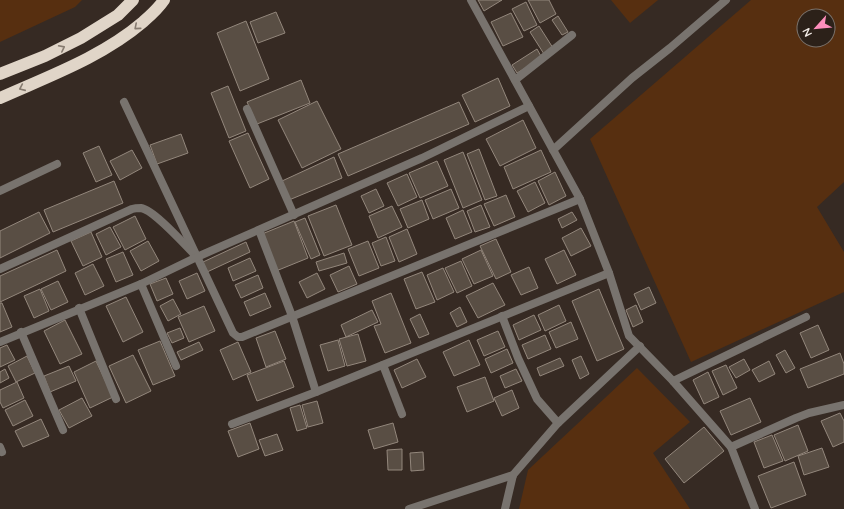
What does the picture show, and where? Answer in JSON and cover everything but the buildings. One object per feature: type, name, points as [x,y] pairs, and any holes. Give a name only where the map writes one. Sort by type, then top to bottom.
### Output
[{"type":"highway","points":[[0,74],[45,56],[81,38],[118,15],[133,0]]},
{"type":"highway","points":[[0,98],[90,57],[128,34],[159,8],[164,0]]},
{"type":"street","points":[[471,0],[580,199],[609,273],[629,336],[673,381],[731,447],[755,509]]},
{"type":"street","points":[[553,150],[632,78],[726,0]]},
{"type":"street","points":[[515,80],[572,35]]},
{"type":"street","points":[[124,102],[235,336],[242,336],[580,199]]},
{"type":"street","points":[[0,342],[20,332],[141,284],[258,230],[422,158],[529,106]]},
{"type":"street","points":[[247,109],[294,215]]},
{"type":"street","points":[[0,191],[57,164]]},
{"type":"street","points":[[0,269],[137,208],[142,208],[153,214],[198,257]]},
{"type":"street","points":[[258,230],[292,316],[316,392]]},
{"type":"street","points":[[232,424],[316,392],[609,273]]},
{"type":"street","points":[[141,284],[176,366]]},
{"type":"street","points":[[79,308],[116,399]]},
{"type":"street","points":[[502,316],[518,358],[537,399],[558,423]]},
{"type":"street","points":[[673,381],[806,317]]},
{"type":"street","points":[[20,332],[63,430]]},
{"type":"street","points":[[505,509],[513,475],[558,423],[640,346]]},
{"type":"street","points":[[383,365],[402,414]]},
{"type":"street","points":[[731,447],[809,413],[844,405]]},
{"type":"street","points":[[409,509],[513,475]]},
{"type":"shaded area","points":[[0,0],[82,0],[75,7],[0,42]]},
{"type":"shaded area","points":[[611,0],[658,0],[630,23]]},
{"type":"shaded area","points":[[751,0],[844,0],[844,182],[817,207],[844,252],[844,292],[691,362],[590,139]]},
{"type":"shaded area","points":[[637,368],[690,422],[653,453],[690,509],[519,509],[528,470]]}]
